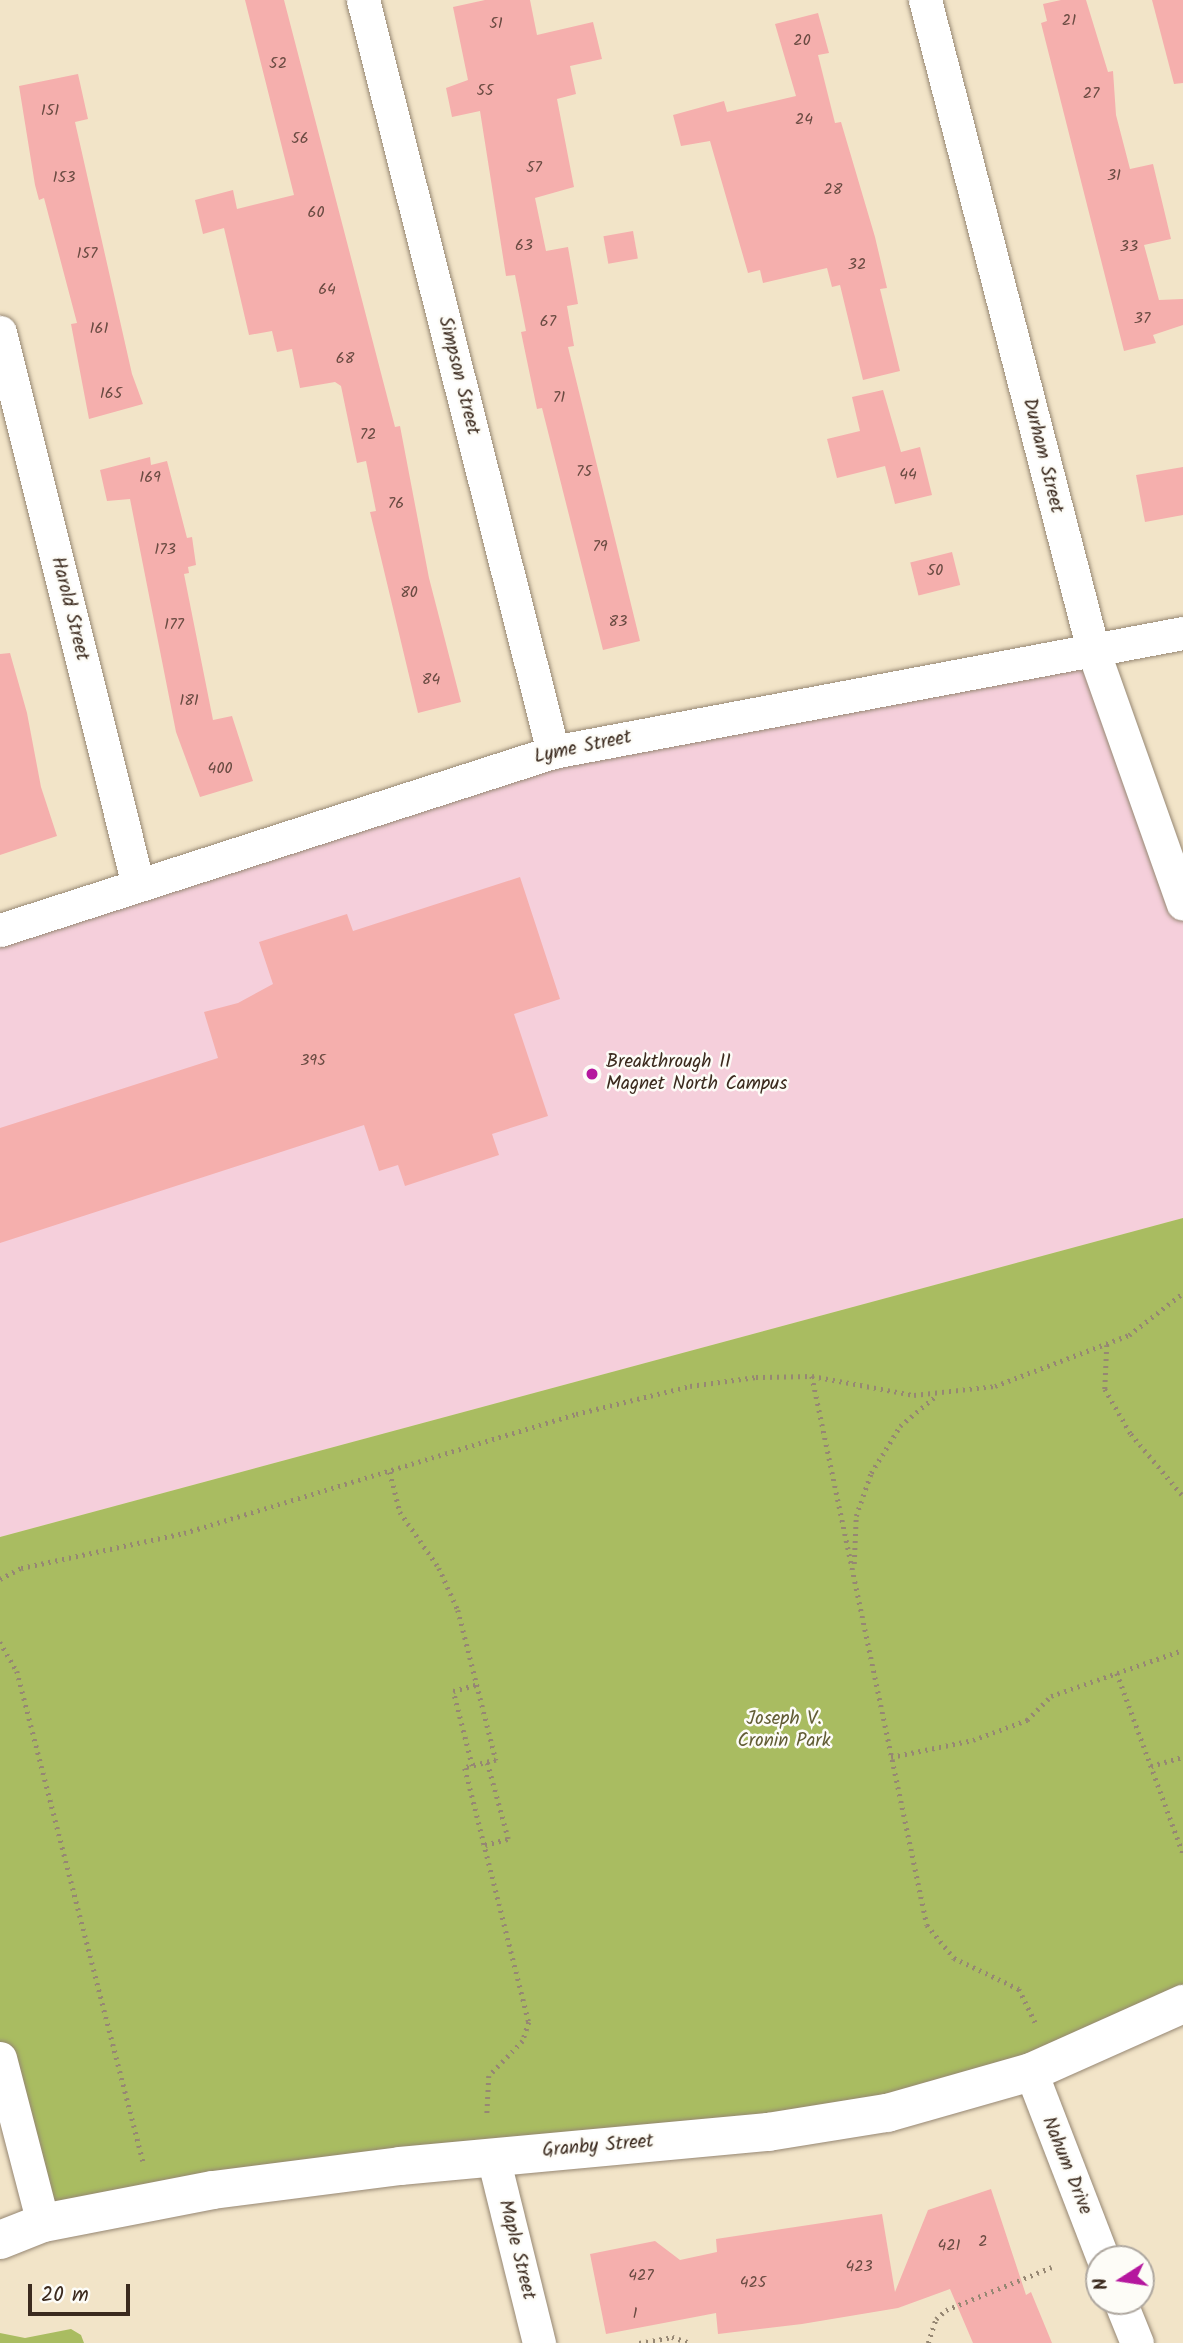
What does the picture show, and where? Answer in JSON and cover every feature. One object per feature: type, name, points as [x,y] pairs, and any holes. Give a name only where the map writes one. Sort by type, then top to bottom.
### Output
[{"type":"main road","name":"Granby Street","points":[[0,2240],[43,2224],[213,2190],[493,2157],[768,2132],[887,2113],[1031,2072],[1183,2004]]},
{"type":"street","name":"Simpson Street","points":[[363,0],[553,752]]},
{"type":"street","name":"Durham Street","points":[[925,0],[1093,650],[1183,904]]},
{"type":"street","name":"Harold Street","points":[[0,332],[138,886]]},
{"type":"street","name":"Lyme Street","points":[[0,930],[553,752],[1183,633]]},
{"type":"street","points":[[0,2058],[43,2224]]},
{"type":"street","name":"Nahum Drive","points":[[1031,2072],[1098,2245]]},
{"type":"street","name":"Maple Street","points":[[493,2157],[540,2343]]},
{"type":"street","points":[[1126,2315],[1137,2343]]},
{"type":"path","points":[[0,1579],[21,1569],[184,1533],[634,1399],[727,1380],[812,1376],[938,1395],[1034,1375],[1138,1330],[1183,1293]]},
{"type":"path","points":[[1107,1345],[1105,1389],[1131,1434],[1183,1496]]},
{"type":"path","points":[[812,1376],[923,1912],[933,1937],[964,1964],[1013,1984],[1037,2024]]},
{"type":"path","points":[[855,1583],[854,1532],[864,1487],[900,1426],[938,1395]]},
{"type":"path","points":[[390,1472],[400,1512],[439,1568],[458,1610],[496,1760],[465,1768],[529,2022],[518,2049],[489,2076],[487,2116]]},
{"type":"path","points":[[0,1642],[17,1671],[143,2161]]},
{"type":"path","points":[[891,1758],[973,1740],[1027,1720],[1051,1696],[1183,1650]]},
{"type":"path","points":[[1117,1673],[1183,1853]]},
{"type":"path","points":[[471,1766],[453,1691],[476,1685]]},
{"type":"path","points":[[1151,1766],[1183,1757]]},
{"type":"path","points":[[485,1845],[508,1839],[487,1762]]},
{"type":"path","points":[[928,2343],[936,2319],[946,2310],[1052,2267]]},
{"type":"path","points":[[639,2343],[672,2337],[691,2343]]},
{"type":"shaded area","name":"Breakthrough II Magnet North Campus","points":[[1093,650],[1183,904],[1183,1218],[0,1537],[0,930],[553,752]]},
{"type":"green space","name":"Joseph V. Cronin Park","points":[[1183,1218],[1183,2004],[887,2113],[43,2223],[0,2059],[0,1537]]},
{"type":"green space","points":[[71,2329],[81,2335],[84,2343],[0,2343],[0,2333],[25,2338]]},
{"type":"building","points":[[245,0],[284,0],[395,427],[400,426],[429,578],[461,702],[418,713],[370,512],[376,511],[366,461],[357,463],[341,386],[335,382],[300,388],[292,349],[277,352],[272,331],[249,335],[224,228],[203,234],[195,200],[233,190],[237,209],[294,195]]},
{"type":"building","points":[[485,0],[530,0],[537,35],[593,22],[602,59],[570,66],[576,94],[557,99],[574,187],[535,198],[546,251],[568,247],[578,304],[567,306],[574,346],[568,347],[640,641],[603,650],[542,408],[537,409],[521,332],[526,331],[515,275],[506,276],[480,111],[452,117],[446,88],[468,80],[453,7]]},
{"type":"building","points":[[1061,0],[1086,0],[1108,72],[1113,71],[1116,115],[1130,169],[1153,164],[1171,239],[1144,245],[1159,300],[1183,299],[1183,325],[1153,335],[1156,343],[1124,351],[1041,23],[1047,21],[1043,4]]},
{"type":"building","points":[[1152,0],[1183,0],[1183,83],[1174,84]]},
{"type":"building","points":[[818,13],[829,53],[818,55],[835,123],[841,122],[875,237],[887,288],[880,289],[900,371],[863,380],[840,285],[832,287],[827,268],[763,283],[760,270],[748,273],[710,141],[681,146],[673,115],[724,101],[727,112],[796,96],[775,24]]},
{"type":"building","points":[[78,74],[88,119],[75,122],[132,374],[143,404],[89,419],[71,324],[77,323],[44,198],[39,200],[35,185],[19,86]]},
{"type":"building","points":[[633,231],[638,259],[608,264],[603,236]]},
{"type":"building","points":[[883,390],[901,452],[920,447],[932,495],[895,504],[885,466],[837,478],[827,439],[860,431],[852,397]]},
{"type":"building","points":[[150,457],[151,465],[167,461],[187,538],[192,537],[196,565],[188,567],[189,573],[184,574],[213,720],[232,716],[253,781],[200,797],[176,732],[130,499],[107,501],[100,470]]},
{"type":"building","points":[[1183,467],[1183,515],[1145,522],[1136,475]]},
{"type":"building","points":[[952,552],[960,585],[919,595],[910,562]]},
{"type":"building","points":[[10,653],[27,713],[41,787],[57,836],[0,855],[0,654]]},
{"type":"building","points":[[520,877],[560,999],[514,1014],[548,1116],[492,1134],[499,1155],[405,1186],[398,1165],[379,1171],[364,1125],[0,1243],[0,1128],[218,1058],[204,1012],[238,1003],[273,984],[259,942],[347,914],[353,931]]},
{"type":"building","points":[[991,2189],[1026,2295],[1031,2292],[1052,2343],[973,2343],[950,2289],[898,2308],[802,2324],[718,2334],[716,2313],[606,2334],[590,2254],[655,2241],[680,2260],[717,2252],[716,2239],[882,2214],[895,2292],[928,2210]]},
{"type":"place","name":"Breakthrough II Magnet North Campus","points":[[592,1074]]}]
